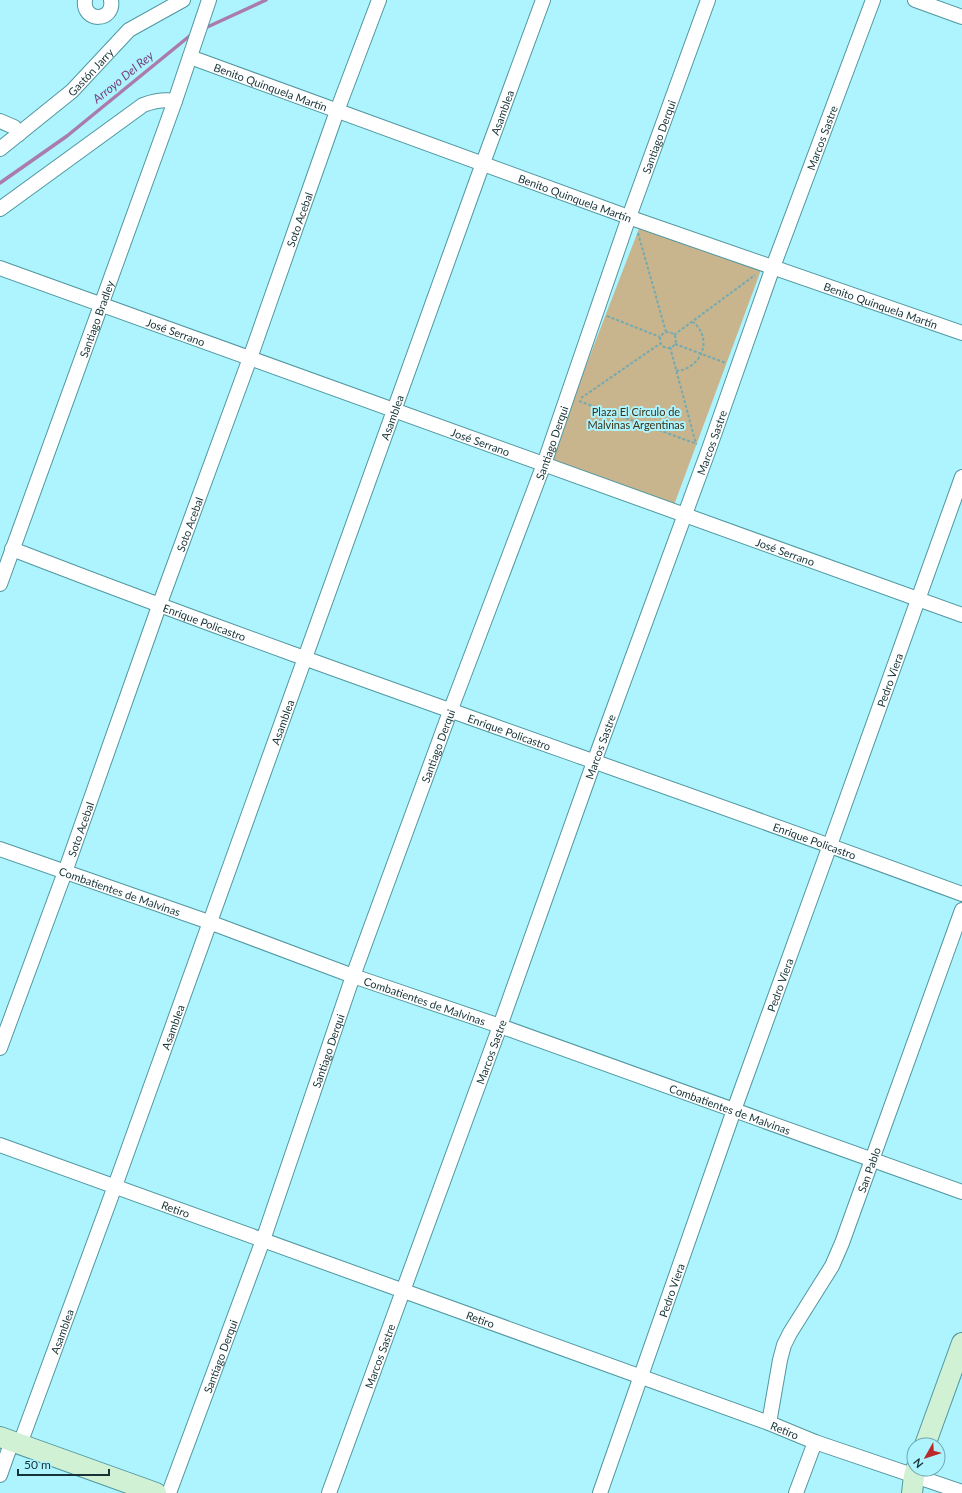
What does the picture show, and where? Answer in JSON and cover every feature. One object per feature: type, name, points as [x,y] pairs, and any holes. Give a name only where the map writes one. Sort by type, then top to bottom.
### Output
[{"type":"main road","points":[[928,1437],[962,1344]]},
{"type":"main road","points":[[11,1441],[156,1493]]},
{"type":"street","points":[[85,0],[87,11],[98,17],[103,16],[110,11],[112,6],[111,0]]},
{"type":"street","name":"Gastón Jarry","points":[[0,149],[72,91],[129,30],[183,0]]},
{"type":"street","name":"Soto Acebal","points":[[0,1048],[250,358],[337,111],[379,0]]},
{"type":"street","name":"Asamblea","points":[[0,1476],[11,1441],[115,1186],[209,922],[306,658],[482,163],[543,0]]},
{"type":"street","name":"Santiago Derqui","points":[[169,1493],[263,1240],[353,976],[544,464],[596,312],[708,0]]},
{"type":"street","name":"Marcos Sastre","points":[[329,1493],[500,1026],[684,515],[702,447],[738,367],[767,266],[872,0]]},
{"type":"street","points":[[915,0],[962,17]]},
{"type":"street","name":"Santiago Bradley","points":[[0,584],[175,101],[208,3]]},
{"type":"street","name":"Benito Quinquela Martín","points":[[191,55],[337,111],[631,218],[962,333]]},
{"type":"street","points":[[0,209],[143,105],[156,100],[175,101]]},
{"type":"street","points":[[0,121],[14,127],[19,134]]},
{"type":"street","name":"José Serrano","points":[[0,268],[962,615]]},
{"type":"street","name":"Pedro Viera","points":[[600,1493],[734,1110],[962,477]]},
{"type":"street","name":"Enrique Policastro","points":[[12,549],[159,606],[830,845],[962,894]]},
{"type":"street","name":"Combatientes de Malvinas","points":[[0,849],[209,922],[353,976],[500,1026],[962,1192]]},
{"type":"street","name":"San Pablo","points":[[769,1424],[784,1345],[832,1266],[842,1243],[873,1161],[962,910]]},
{"type":"street","name":"Retiro","points":[[0,1145],[769,1424],[914,1479],[962,1492]]},
{"type":"street","points":[[796,1493],[815,1442]]},
{"type":"path","points":[[631,218],[666,332]]},
{"type":"path","points":[[674,335],[767,266]]},
{"type":"path","points":[[596,312],[660,337]]},
{"type":"path","points":[[676,371],[690,368],[697,362],[702,354],[704,345],[703,335],[699,327],[693,322]]},
{"type":"path","points":[[666,332],[670,332],[676,339],[675,344],[670,348]]},
{"type":"path","points":[[660,337],[666,332]]},
{"type":"path","points":[[660,337],[661,343],[670,348]]},
{"type":"path","points":[[661,343],[578,401],[702,447]]},
{"type":"path","points":[[675,344],[738,367]]},
{"type":"path","points":[[670,348],[676,371],[702,447]]},
{"type":"green space","name":"Plaza El Círculo de Malvinas Argentinas","points":[[640,226],[761,270],[674,505],[550,459]]},
{"type":"waterway","name":"Arroyo Del Rey","points":[[203,29],[266,0]]},
{"type":"waterway","name":"Arroyo Del Rey","points":[[0,183],[67,136],[192,34]]}]
